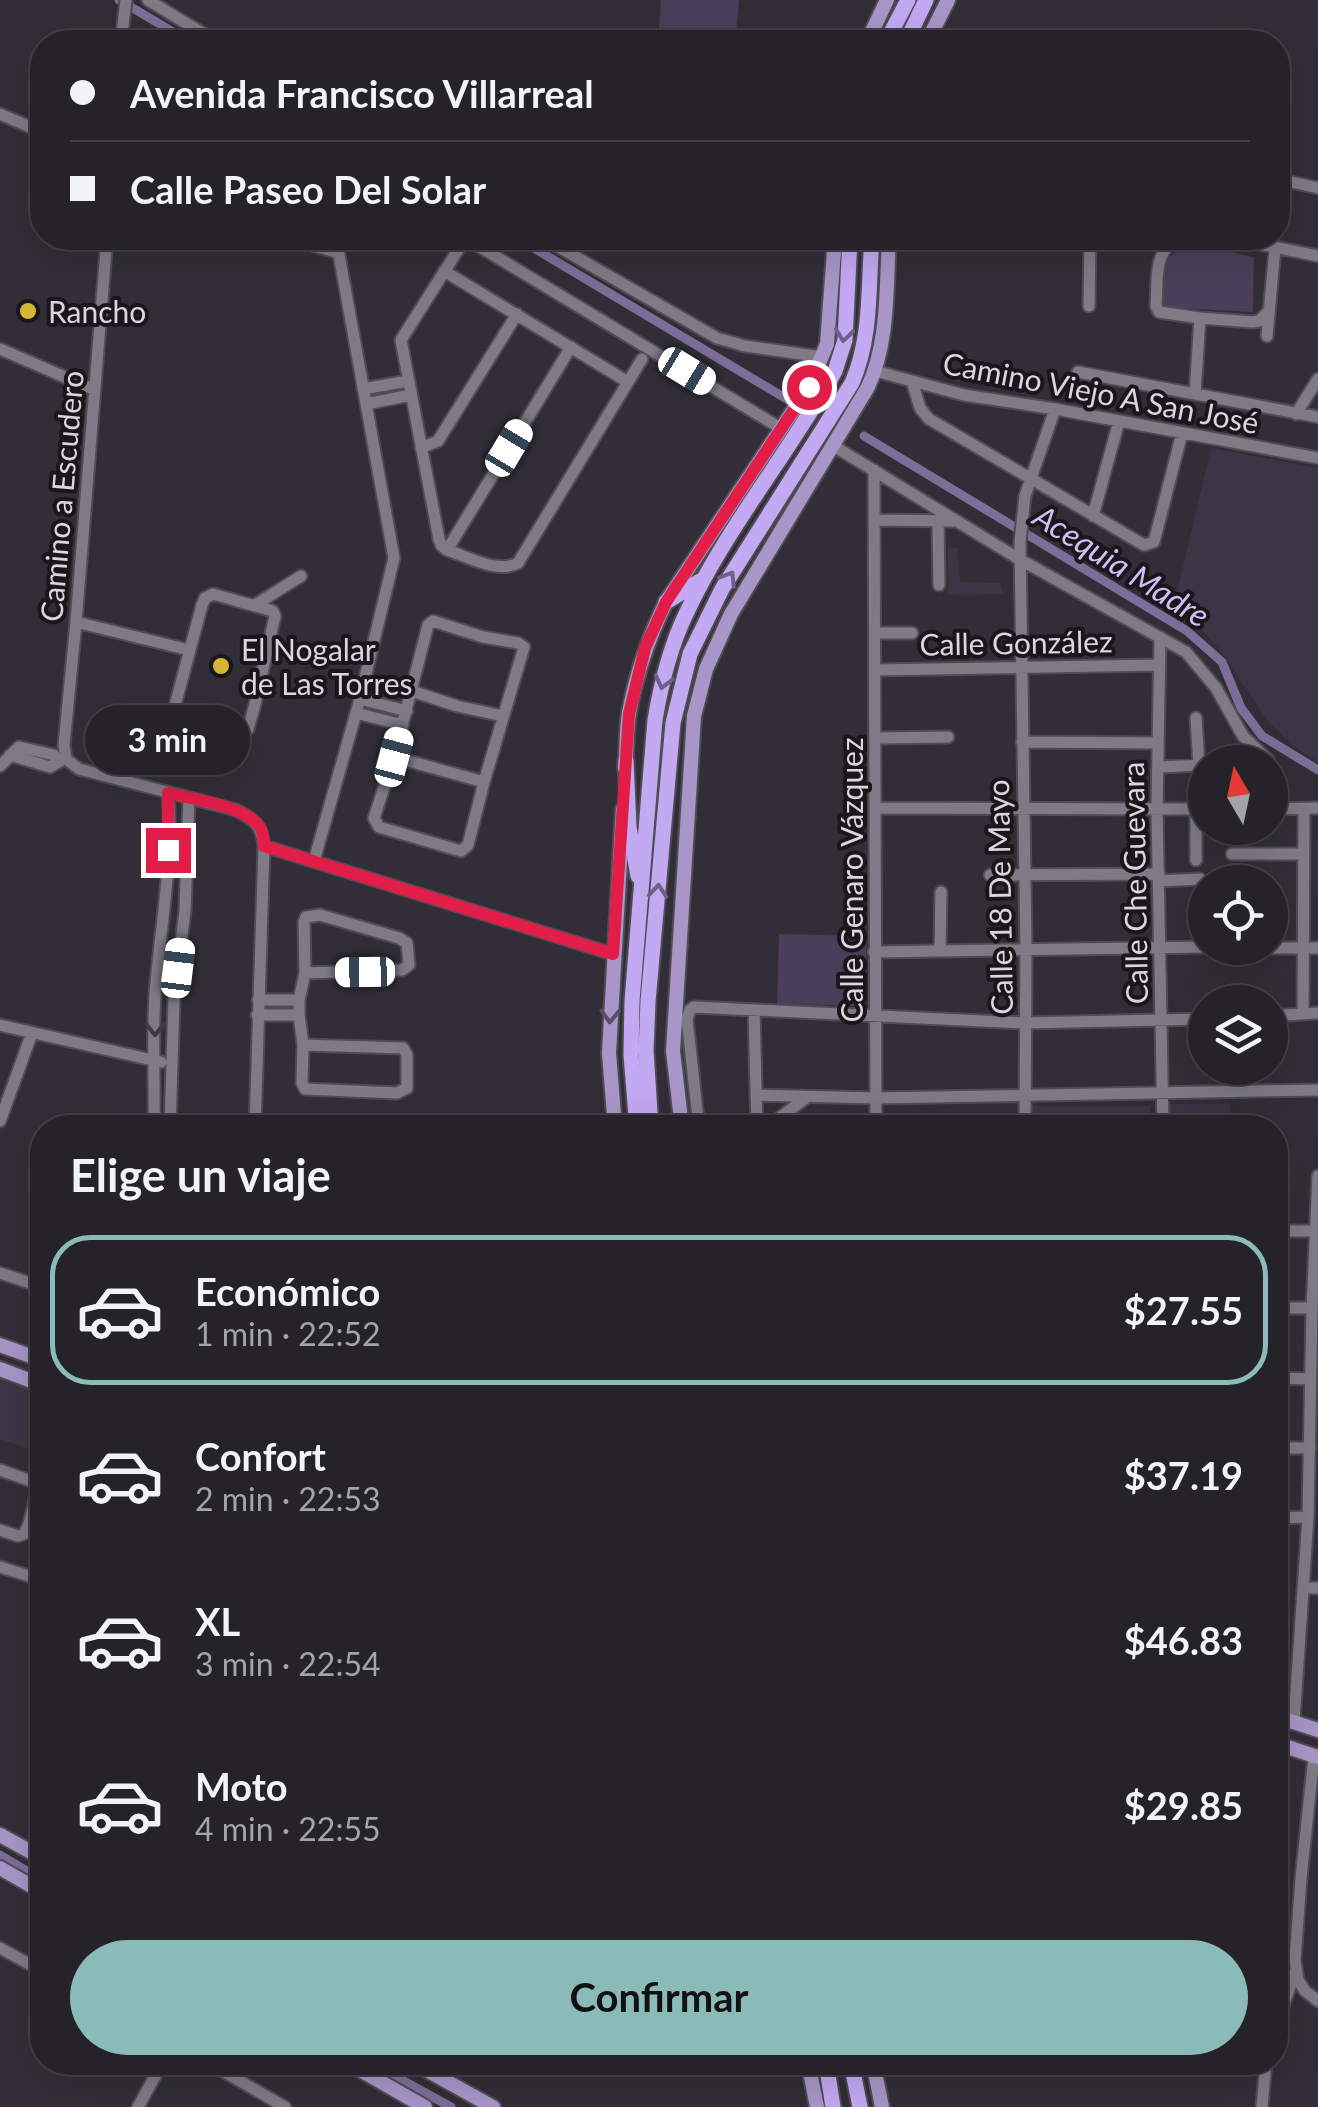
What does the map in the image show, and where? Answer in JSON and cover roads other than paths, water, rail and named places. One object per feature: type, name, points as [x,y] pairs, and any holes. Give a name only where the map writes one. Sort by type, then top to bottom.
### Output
[{"type":"highway","points":[[892,30],[908,0]]},
{"type":"highway","points":[[912,30],[926,0]]},
{"type":"highway","points":[[636,1115],[632,1001],[655,720],[662,680],[684,618],[704,578],[835,371],[845,340],[849,250]]},
{"type":"highway","points":[[649,1115],[648,1000],[673,723],[682,682],[690,654],[722,588],[852,383],[864,348],[872,250]]},
{"type":"highway","points":[[666,602],[704,578]]},
{"type":"highway","points":[[626,761],[632,850],[642,891]]},
{"type":"highway","points":[[828,2075],[834,2107]]},
{"type":"highway","points":[[854,2075],[860,2107]]},
{"type":"main road","points":[[874,30],[888,0]]},
{"type":"main road","points":[[933,30],[948,0]]},
{"type":"main road","points":[[614,1115],[609,1053],[613,954],[629,714],[645,648],[666,602],[809,387],[830,324],[834,250]]},
{"type":"main road","points":[[680,1115],[673,1051],[694,716],[706,669],[731,614],[876,371],[882,345],[889,250]]},
{"type":"main road","points":[[0,1345],[30,1356]]},
{"type":"main road","points":[[0,1369],[30,1380]]},
{"type":"main road","points":[[1288,1719],[1318,1730]]},
{"type":"main road","points":[[1288,1747],[1316,1756]]},
{"type":"main road","points":[[0,1835],[30,1851]]},
{"type":"main road","points":[[0,1868],[30,1885]]},
{"type":"main road","points":[[369,2075],[425,2107]]},
{"type":"main road","points":[[435,2075],[493,2107]]},
{"type":"main road","points":[[811,2075],[817,2107]]},
{"type":"main road","points":[[876,2075],[882,2107]]},
{"type":"street","points":[[148,0],[197,30]]},
{"type":"street","points":[[122,30],[125,4]]},
{"type":"street","points":[[0,114],[30,127]]},
{"type":"street","points":[[1290,182],[1318,188]]},
{"type":"street","name":"Camino a Escudero","points":[[62,760],[106,250]]},
{"type":"street","points":[[329,250],[339,253]]},
{"type":"street","points":[[314,861],[360,699],[394,558],[338,250]]},
{"type":"street","points":[[457,250],[401,340],[438,539],[447,550],[500,568],[518,563],[642,359]]},
{"type":"street","points":[[471,250],[782,428]]},
{"type":"street","points":[[564,250],[717,338],[822,357]]},
{"type":"street","points":[[1089,306],[1090,250]]},
{"type":"street","points":[[1163,250],[1156,306],[1162,314],[1253,322],[1268,312]]},
{"type":"street","points":[[1267,336],[1275,250]]},
{"type":"street","points":[[1286,250],[1318,256]]},
{"type":"street","points":[[444,271],[628,382]]},
{"type":"street","points":[[421,448],[438,440],[516,314]]},
{"type":"street","points":[[1196,394],[1200,318]]},
{"type":"street","points":[[447,550],[571,347]]},
{"type":"street","points":[[0,349],[95,390]]},
{"type":"street","name":"Camino Viejo A San José","points":[[876,371],[964,395],[1318,458]]},
{"type":"street","points":[[1078,372],[1318,418]]},
{"type":"street","points":[[1296,414],[1318,379]]},
{"type":"street","points":[[363,389],[408,381]]},
{"type":"street","points":[[912,381],[920,408],[929,419],[1139,544],[1154,542],[1182,433]]},
{"type":"street","points":[[366,404],[411,395]]},
{"type":"street","name":"Calle 18 De Mayo","points":[[1024,1115],[1026,948],[1019,558],[1025,496],[1055,409]]},
{"type":"street","points":[[1093,516],[1118,420]]},
{"type":"street","points":[[832,445],[1019,558],[1186,652],[1216,688],[1243,736],[1252,745]]},
{"type":"street","name":"Calle Genaro Vázquez","points":[[874,470],[876,1115]]},
{"type":"street","points":[[875,520],[959,521]]},
{"type":"street","points":[[938,521],[939,585]]},
{"type":"street","points":[[254,605],[300,576]]},
{"type":"street","points":[[218,594],[254,605],[272,611],[275,616],[248,729],[232,736],[175,719],[188,650],[205,598],[218,594]]},
{"type":"street","points":[[437,620],[524,647],[465,850],[456,852],[375,824],[412,691],[430,622],[437,620]]},
{"type":"street","points":[[76,622],[188,650]]},
{"type":"street","points":[[875,632],[912,633]]},
{"type":"street","name":"Calle Che Guevara","points":[[1160,638],[1162,1115]]},
{"type":"street","name":"Calle González","points":[[876,670],[1158,665]]},
{"type":"street","points":[[412,691],[503,716]]},
{"type":"street","points":[[360,699],[407,711]]},
{"type":"street","points":[[356,713],[403,725]]},
{"type":"street","points":[[1196,718],[1199,745]]},
{"type":"street","points":[[876,738],[948,737]]},
{"type":"street","points":[[1022,742],[1158,742]]},
{"type":"street","points":[[0,766],[10,755],[50,767],[62,760],[79,769],[236,810],[253,819],[262,832],[264,846],[255,1115]]},
{"type":"street","points":[[394,757],[484,782]]},
{"type":"street","points":[[1158,767],[1188,766]]},
{"type":"street","points":[[154,1115],[155,999],[166,886],[168,793]]},
{"type":"street","points":[[170,1115],[174,998],[187,887],[189,798]]},
{"type":"street","points":[[876,808],[1188,809]]},
{"type":"street","points":[[1288,808],[1318,808]]},
{"type":"street","points":[[1303,1014],[1304,808]]},
{"type":"street","points":[[1196,860],[1197,845]]},
{"type":"street","points":[[264,846],[613,954]]},
{"type":"street","points":[[1232,854],[1304,854]]},
{"type":"street","points":[[990,875],[1188,879]]},
{"type":"street","points":[[166,886],[187,887]]},
{"type":"street","points":[[940,950],[942,892]]},
{"type":"street","points":[[1303,904],[1318,904]]},
{"type":"street","points":[[303,1046],[403,1048],[408,1055],[407,1088],[397,1092],[305,1089],[299,1000],[305,973],[304,922],[311,915],[407,943],[409,964],[402,970],[305,973]]},
{"type":"street","points":[[874,952],[1188,947]]},
{"type":"street","points":[[1288,948],[1318,948]]},
{"type":"street","points":[[258,1000],[299,1000]]},
{"type":"street","points":[[698,1115],[687,1020],[694,1006],[1025,1023],[1188,1020]]},
{"type":"street","points":[[754,1010],[756,1115]]},
{"type":"street","points":[[1288,1015],[1318,1013]]},
{"type":"street","points":[[258,1015],[299,1014]]},
{"type":"street","points":[[0,1025],[171,1064]]},
{"type":"street","points":[[0,1121],[32,1033]]},
{"type":"street","points":[[756,1094],[876,1098],[1318,1090]]},
{"type":"street","points":[[784,1115],[808,1097]]},
{"type":"street","points":[[1294,1721],[1308,1517],[1318,1176]]},
{"type":"street","points":[[1288,1231],[1316,1231]]},
{"type":"street","points":[[0,1273],[30,1283]]},
{"type":"street","points":[[1288,1308],[1312,1308]]},
{"type":"street","points":[[1288,1378],[1310,1379]]},
{"type":"street","points":[[1288,1448],[1310,1448]]},
{"type":"street","points":[[0,1470],[30,1480]]},
{"type":"street","points":[[0,1530],[24,1534],[30,1516]]},
{"type":"street","points":[[1288,1518],[1308,1517]]},
{"type":"street","points":[[0,1567],[30,1576]]},
{"type":"street","points":[[1303,1588],[1318,1588]]},
{"type":"street","points":[[1316,1756],[1301,1878],[1296,1968],[1305,1991],[1318,2000]]},
{"type":"street","points":[[0,1948],[30,1964]]},
{"type":"street","points":[[1288,1992],[1296,1968]]},
{"type":"street","points":[[138,2107],[156,2075]]},
{"type":"street","points":[[230,2075],[285,2107]]},
{"type":"street","points":[[1262,2107],[1265,2075]]},
{"type":"waterway","name":"Acequia Madre","points":[[119,0],[170,30]]},
{"type":"waterway","name":"Acequia Madre","points":[[537,250],[795,404]]},
{"type":"waterway","name":"Acequia Madre","points":[[864,436],[1187,631],[1222,662],[1241,708],[1262,736],[1318,770]]},
{"type":"waterway","points":[[0,1855],[30,1873]]},
{"type":"waterway","points":[[393,2075],[451,2107]]},
{"type":"place","name":"Rancho","points":[[28,311]]},
{"type":"place","name":"El Nogalar de Las Torres","points":[[221,666]]}]
